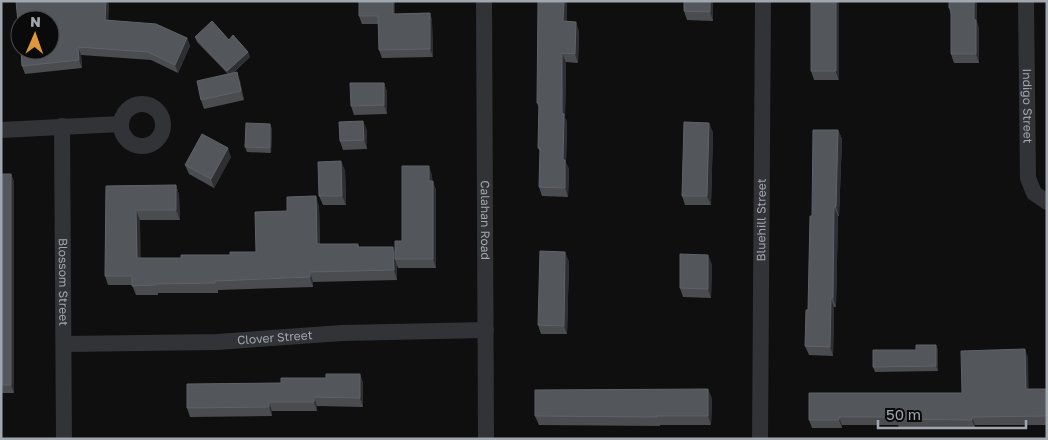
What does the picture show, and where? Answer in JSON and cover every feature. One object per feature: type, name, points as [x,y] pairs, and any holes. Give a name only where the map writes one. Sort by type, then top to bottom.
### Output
[{"type":"street","name":"Calahan Road","points":[[484,1],[486,439]]},
{"type":"street","name":"Bluehill Street","points":[[760,439],[763,1]]},
{"type":"street","name":"Indigo Street","points":[[1026,1],[1028,178],[1034,193],[1047,202]]},
{"type":"street","points":[[1,130],[121,124]]},
{"type":"street","name":"Blossom Street","points":[[62,126],[64,439]]},
{"type":"street","name":"Clover Street","points":[[64,344],[217,342],[342,333],[486,330]]},
{"type":"building","points":[[16,1],[106,1],[105,20],[156,24],[187,38],[175,65],[148,52],[78,47],[79,60],[22,66],[22,60],[60,60],[60,10],[17,10]]},
{"type":"building","points":[[359,1],[393,1],[393,14],[430,13],[430,49],[379,50],[378,16],[359,16]]},
{"type":"building","points":[[538,1],[564,1],[563,21],[576,22],[575,54],[562,53],[565,188],[539,187],[539,103],[537,103]]},
{"type":"building","points":[[684,1],[710,1],[710,12],[684,11]]},
{"type":"building","points":[[811,1],[836,1],[836,71],[811,71]]},
{"type":"building","points":[[949,1],[974,1],[976,54],[951,54],[951,8],[949,8]]},
{"type":"building","points":[[212,21],[229,40],[233,35],[248,52],[227,71],[195,37]]},
{"type":"building","points":[[237,72],[241,91],[201,100],[197,81]]},
{"type":"building","points":[[350,83],[384,83],[384,105],[351,106]]},
{"type":"building","points":[[363,121],[364,140],[340,141],[339,122]]},
{"type":"building","points":[[684,122],[709,123],[707,196],[682,196]]},
{"type":"building","points":[[246,123],[270,124],[270,148],[245,147]]},
{"type":"building","points":[[813,130],[838,130],[830,347],[805,346],[806,310],[808,310],[810,216],[812,216]]},
{"type":"building","points":[[202,134],[228,148],[211,179],[185,165]]},
{"type":"building","points":[[341,161],[342,196],[319,196],[318,162]]},
{"type":"building","points":[[402,166],[429,166],[429,181],[433,181],[433,259],[395,259],[395,241],[402,241]]},
{"type":"building","points":[[1,174],[11,174],[11,385],[1,385]]},
{"type":"building","points":[[176,185],[176,210],[136,210],[137,258],[181,258],[181,255],[230,255],[230,252],[256,252],[255,212],[287,211],[287,197],[316,196],[317,244],[358,244],[358,247],[393,247],[394,270],[310,272],[310,277],[132,286],[132,276],[105,276],[106,186]]},
{"type":"building","points":[[540,251],[565,252],[564,326],[538,325]]},
{"type":"building","points":[[680,254],[708,255],[708,289],[680,288]]},
{"type":"building","points":[[916,345],[936,345],[936,366],[873,367],[873,350],[916,350]]},
{"type":"building","points":[[1025,349],[1026,389],[1047,389],[1047,416],[972,417],[972,420],[839,417],[839,420],[809,420],[809,393],[962,393],[961,351]]},
{"type":"building","points":[[326,374],[360,374],[360,398],[314,397],[314,402],[269,402],[269,407],[187,408],[187,384],[281,383],[281,378],[326,378]]},
{"type":"building","points":[[708,389],[708,416],[535,416],[535,390]]}]
